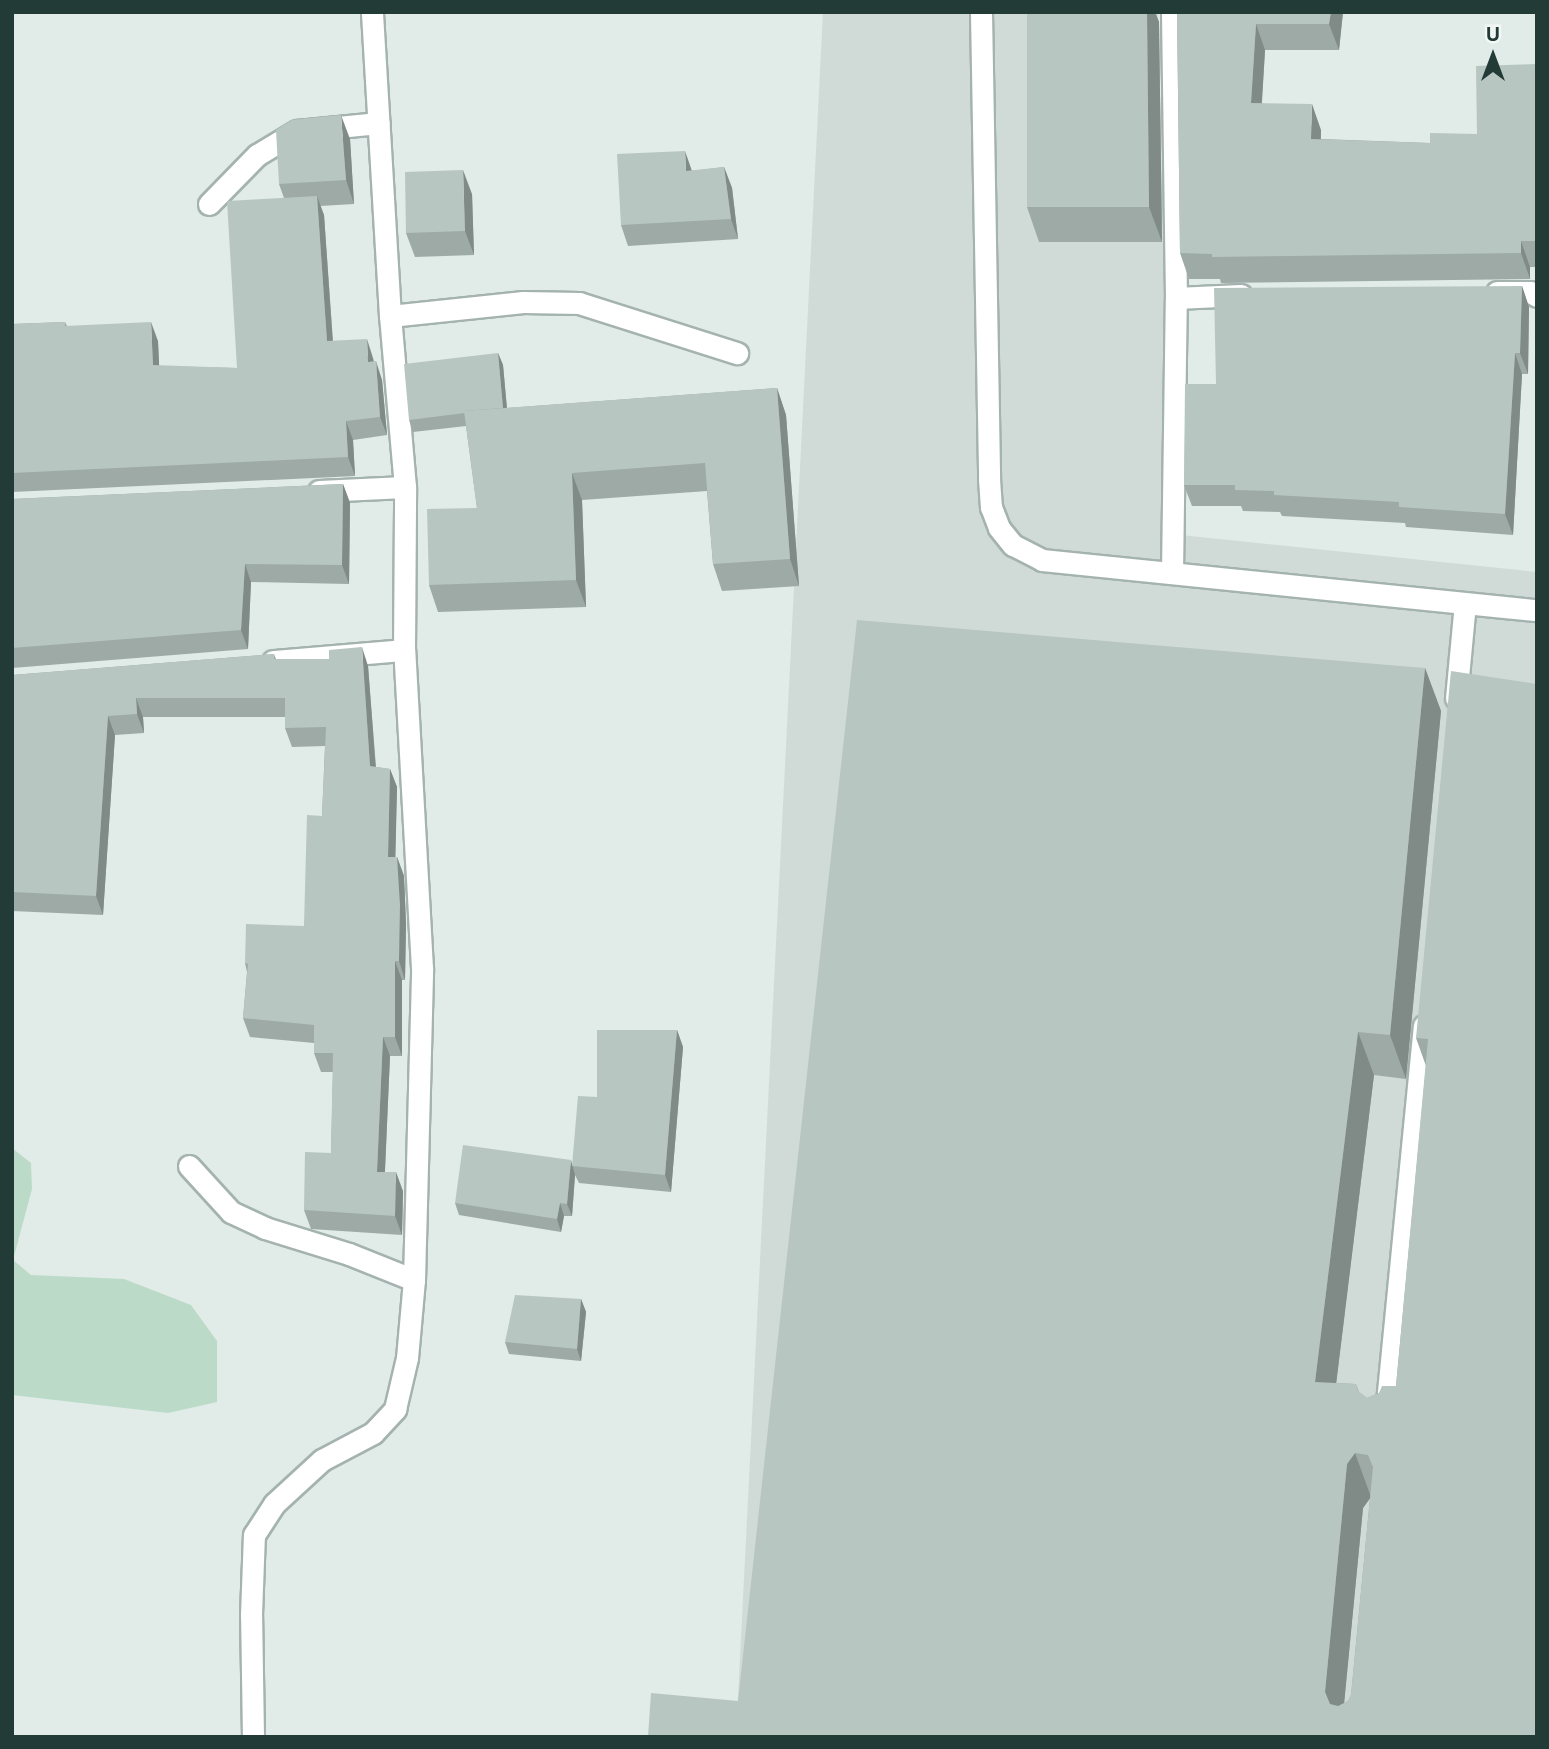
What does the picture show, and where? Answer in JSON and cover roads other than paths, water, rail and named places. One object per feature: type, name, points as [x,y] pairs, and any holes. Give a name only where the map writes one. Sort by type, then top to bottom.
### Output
[{"type":"street","points":[[253,1737],[251,1615],[254,1535],[274,1504],[321,1460],[373,1433],[395,1409],[407,1357],[414,1280],[422,968],[404,650],[405,487],[390,316],[372,12]]},
{"type":"street","points":[[981,12],[991,507],[999,528],[1013,545],[1042,560],[1537,610]]},
{"type":"street","points":[[1172,12],[1176,298],[1172,573]]},
{"type":"street","points":[[209,204],[257,155],[297,131],[379,123]]},
{"type":"street","points":[[1475,292],[1530,292],[1537,296]]},
{"type":"street","points":[[1176,298],[1256,294]]},
{"type":"street","points":[[390,316],[523,302],[579,303],[737,353]]},
{"type":"street","points":[[296,492],[405,487]]},
{"type":"street","points":[[1454,713],[1465,603]]},
{"type":"street","points":[[252,663],[404,650]]},
{"type":"street","points":[[1385,1429],[1426,1002]]},
{"type":"street","points":[[189,1166],[232,1212],[265,1228],[349,1254],[414,1280]]}]
